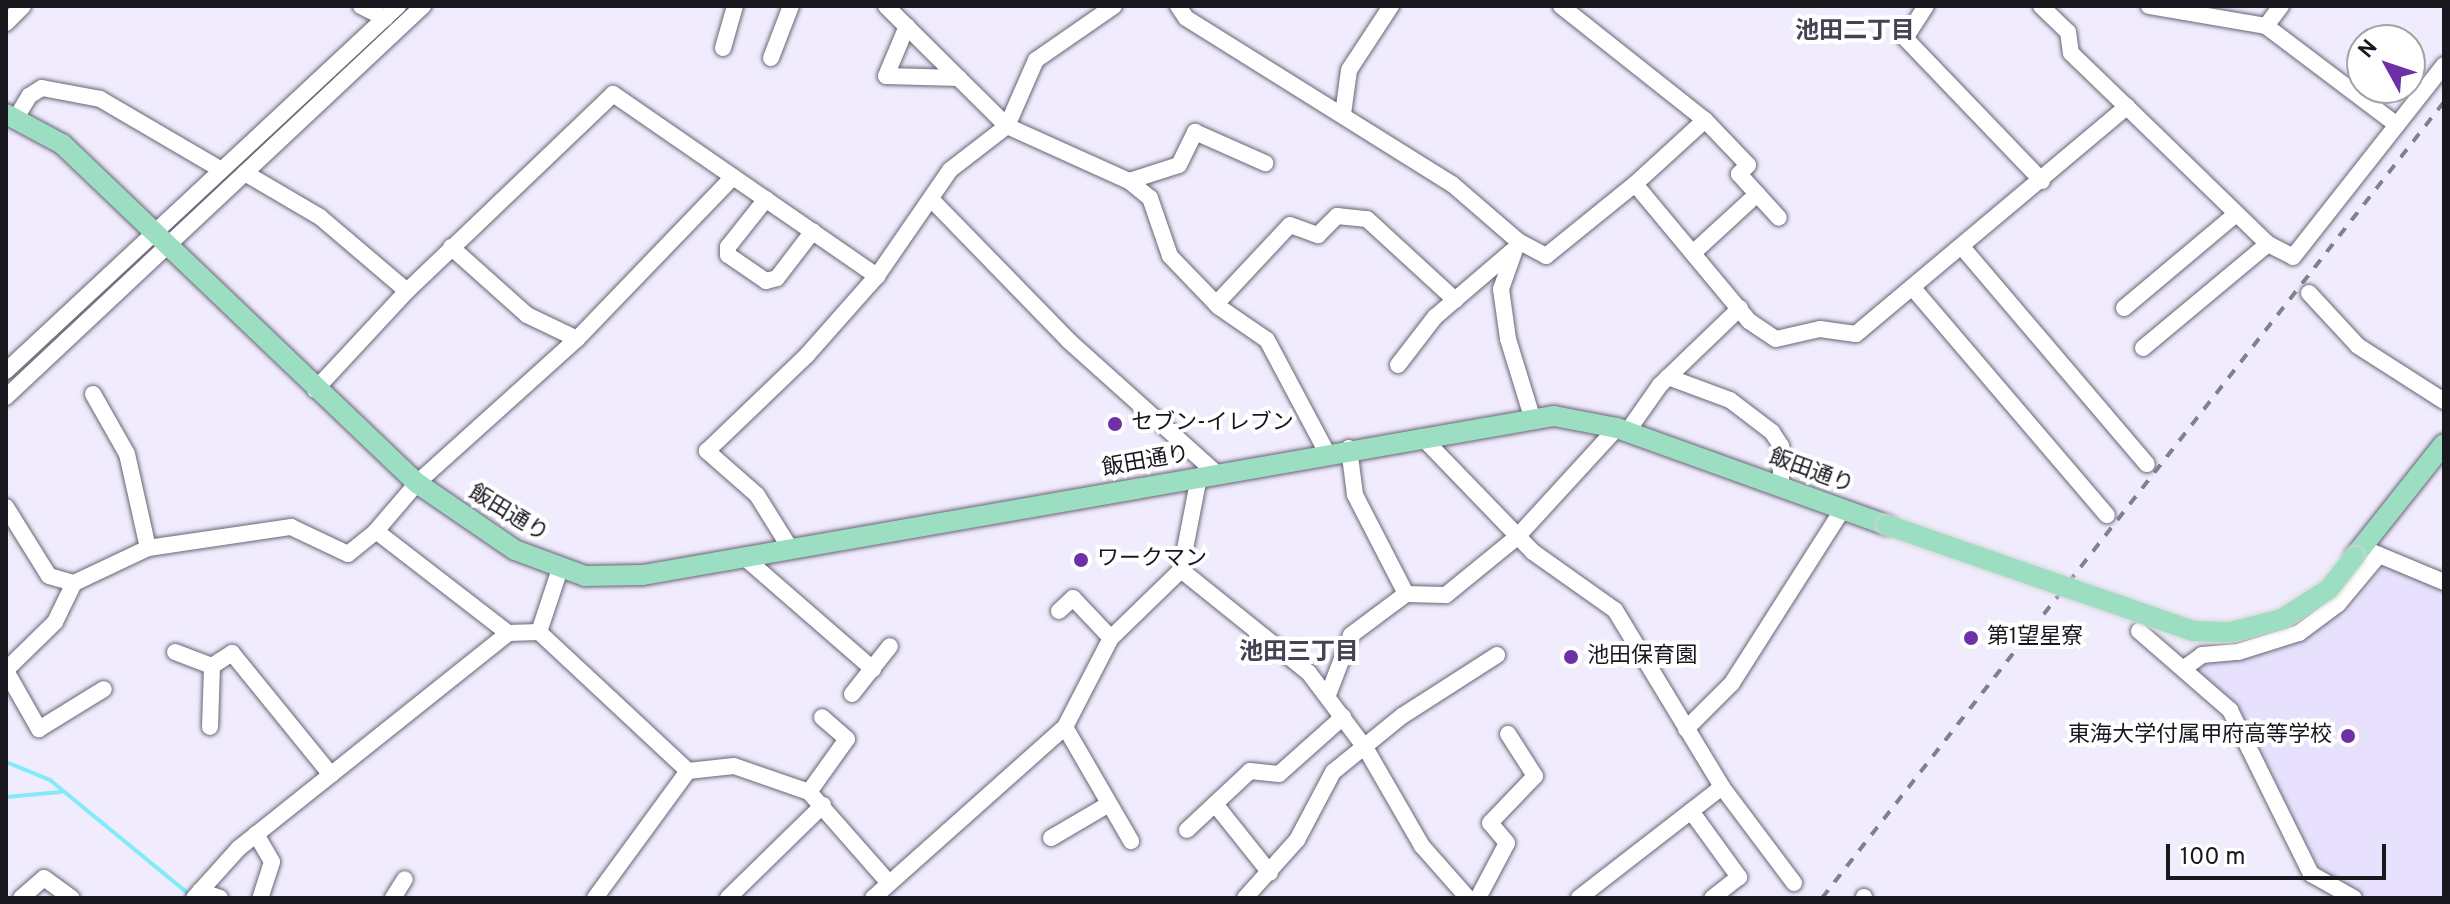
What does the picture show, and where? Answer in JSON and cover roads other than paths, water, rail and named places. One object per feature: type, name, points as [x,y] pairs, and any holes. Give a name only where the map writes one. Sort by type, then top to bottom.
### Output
[{"type":"main road","name":"飯田通り","points":[[11,116],[62,144],[315,390],[417,483],[515,550],[560,569],[608,578],[744,557],[1532,417],[1582,419],[1622,430],[2193,631],[2231,632],[2282,619],[2329,589],[2365,553],[2444,444]]},
{"type":"street","points":[[6,23],[23,6]]},
{"type":"street","points":[[361,6],[385,18]]},
{"type":"street","points":[[6,371],[150,231],[398,6]]},
{"type":"street","points":[[6,397],[423,6]]},
{"type":"street","points":[[723,48],[735,6]]},
{"type":"street","points":[[771,58],[791,6]]},
{"type":"street","points":[[886,6],[1007,126],[1129,181],[1150,198],[1170,256],[1216,304],[1267,340],[1327,453]]},
{"type":"street","points":[[790,548],[757,495],[707,451],[807,355],[877,276],[964,154],[1007,126],[1036,60],[1114,6]]},
{"type":"street","points":[[1178,6],[1186,18],[1452,184],[1517,244],[1546,256],[1635,184],[1705,120]]},
{"type":"street","points":[[1343,114],[1349,70],[1391,6]]},
{"type":"street","points":[[1926,6],[1905,38],[2042,181]]},
{"type":"street","points":[[2041,6],[2068,32],[2071,53],[2268,244],[2293,257],[2444,65]]},
{"type":"street","points":[[2149,6],[2197,8],[2266,26],[2397,125]]},
{"type":"street","points":[[2266,26],[2281,6]]},
{"type":"street","points":[[1565,7],[1705,120],[1748,165],[1739,174],[1779,218]]},
{"type":"street","points":[[907,26],[886,76],[959,78]]},
{"type":"street","points":[[11,116],[42,88],[100,99],[220,169]]},
{"type":"street","points":[[315,390],[451,247],[613,94],[877,276]]},
{"type":"street","points":[[1635,184],[1740,308],[1776,339],[1820,329],[1856,334],[2127,107]]},
{"type":"street","points":[[1129,181],[1179,165],[1195,132],[1265,163]]},
{"type":"street","points":[[245,173],[320,217],[407,291]]},
{"type":"street","points":[[104,689],[39,729],[6,670],[55,622],[74,583],[148,548],[291,527],[348,554],[376,531],[417,483],[577,339],[733,177]]},
{"type":"street","points":[[1694,252],[1757,194]]},
{"type":"street","points":[[766,199],[728,247],[728,255],[766,281],[777,278],[813,231]]},
{"type":"street","points":[[873,898],[1065,727],[1111,638],[1181,570],[1208,476],[1069,341],[931,199]]},
{"type":"street","points":[[2124,308],[2236,214]]},
{"type":"street","points":[[1216,304],[1290,225],[1318,235],[1337,216],[1367,219],[1455,300]]},
{"type":"street","points":[[1398,365],[1455,300],[1517,244]]},
{"type":"street","points":[[1517,244],[1501,289],[1508,339],[1532,417]]},
{"type":"street","points":[[2143,348],[2268,244]]},
{"type":"street","points":[[451,247],[527,315],[577,339]]},
{"type":"street","points":[[1962,247],[2147,464]]},
{"type":"street","points":[[1912,287],[2107,515]]},
{"type":"street","points":[[2309,293],[2358,346],[2444,401]]},
{"type":"street","points":[[1328,695],[1351,635],[1406,594],[1446,595],[1517,537],[1622,430],[1668,377],[1740,308]]},
{"type":"street","points":[[1668,377],[1730,400],[1772,432],[1781,446],[1781,487]]},
{"type":"street","points":[[93,394],[127,454],[148,548]]},
{"type":"street","points":[[1422,437],[1517,537],[1615,610],[1722,787],[1794,883]]},
{"type":"street","points":[[1349,448],[1355,495],[1406,594]]},
{"type":"street","points":[[6,507],[49,576],[74,583]]},
{"type":"street","points":[[1686,729],[1732,683],[1843,509]]},
{"type":"street","points":[[376,531],[508,633]]},
{"type":"street","points":[[2183,669],[2202,655],[2238,652],[2299,633],[2338,604],[2365,553],[2444,582]]},
{"type":"street","points":[[744,557],[873,669]]},
{"type":"street","points":[[539,632],[560,569]]},
{"type":"street","points":[[1181,570],[1250,622],[1328,695],[1366,749],[1422,846],[1468,898]]},
{"type":"street","points":[[1059,611],[1073,598],[1111,638]]},
{"type":"street","points":[[2139,631],[2230,710],[2311,874],[2354,898]]},
{"type":"street","points":[[197,894],[256,834],[508,633],[539,632],[688,771]]},
{"type":"street","points":[[852,694],[890,646]]},
{"type":"street","points":[[175,652],[212,666]]},
{"type":"street","points":[[212,666],[232,653],[331,775]]},
{"type":"street","points":[[1245,898],[1297,840],[1333,772],[1366,749],[1402,716],[1497,655]]},
{"type":"street","points":[[210,727],[212,666]]},
{"type":"street","points":[[809,792],[847,739],[822,717]]},
{"type":"street","points":[[1187,830],[1250,771],[1279,774],[1343,717]]},
{"type":"street","points":[[1065,727],[1131,841]]},
{"type":"street","points":[[1478,898],[1507,843],[1490,823],[1535,776],[1508,734]]},
{"type":"street","points":[[595,898],[688,771],[734,766],[809,792],[889,883]]},
{"type":"street","points":[[1579,898],[1722,787]]},
{"type":"street","points":[[1051,838],[1109,804]]},
{"type":"street","points":[[1215,804],[1270,873]]},
{"type":"street","points":[[728,898],[823,805]]},
{"type":"street","points":[[1691,811],[1739,877],[1712,898]]},
{"type":"street","points":[[256,834],[272,862],[260,898]]},
{"type":"street","points":[[21,898],[44,878],[72,898]]},
{"type":"street","points":[[393,898],[405,879]]},
{"type":"street","points":[[197,894],[220,898]]},
{"type":"waterway","points":[[6,762],[50,780],[190,895]]},
{"type":"waterway","points":[[6,797],[61,792]]},
{"type":"railway","points":[[1822,898],[2444,102]]},
{"type":"place","name":"セブン-イレブン","points":[[1115,424]]},
{"type":"place","name":"ワークマン","points":[[1081,560]]},
{"type":"place","name":"第1望星寮","points":[[1971,638]]},
{"type":"place","name":"池田保育園","points":[[1571,657]]},
{"type":"place","name":"東海大学付属甲府高等学校","points":[[2348,736]]},
{"type":"district","name":"池田二丁目","points":[[1855,33]]},
{"type":"district","name":"池田三丁目","points":[[1299,654]]}]
